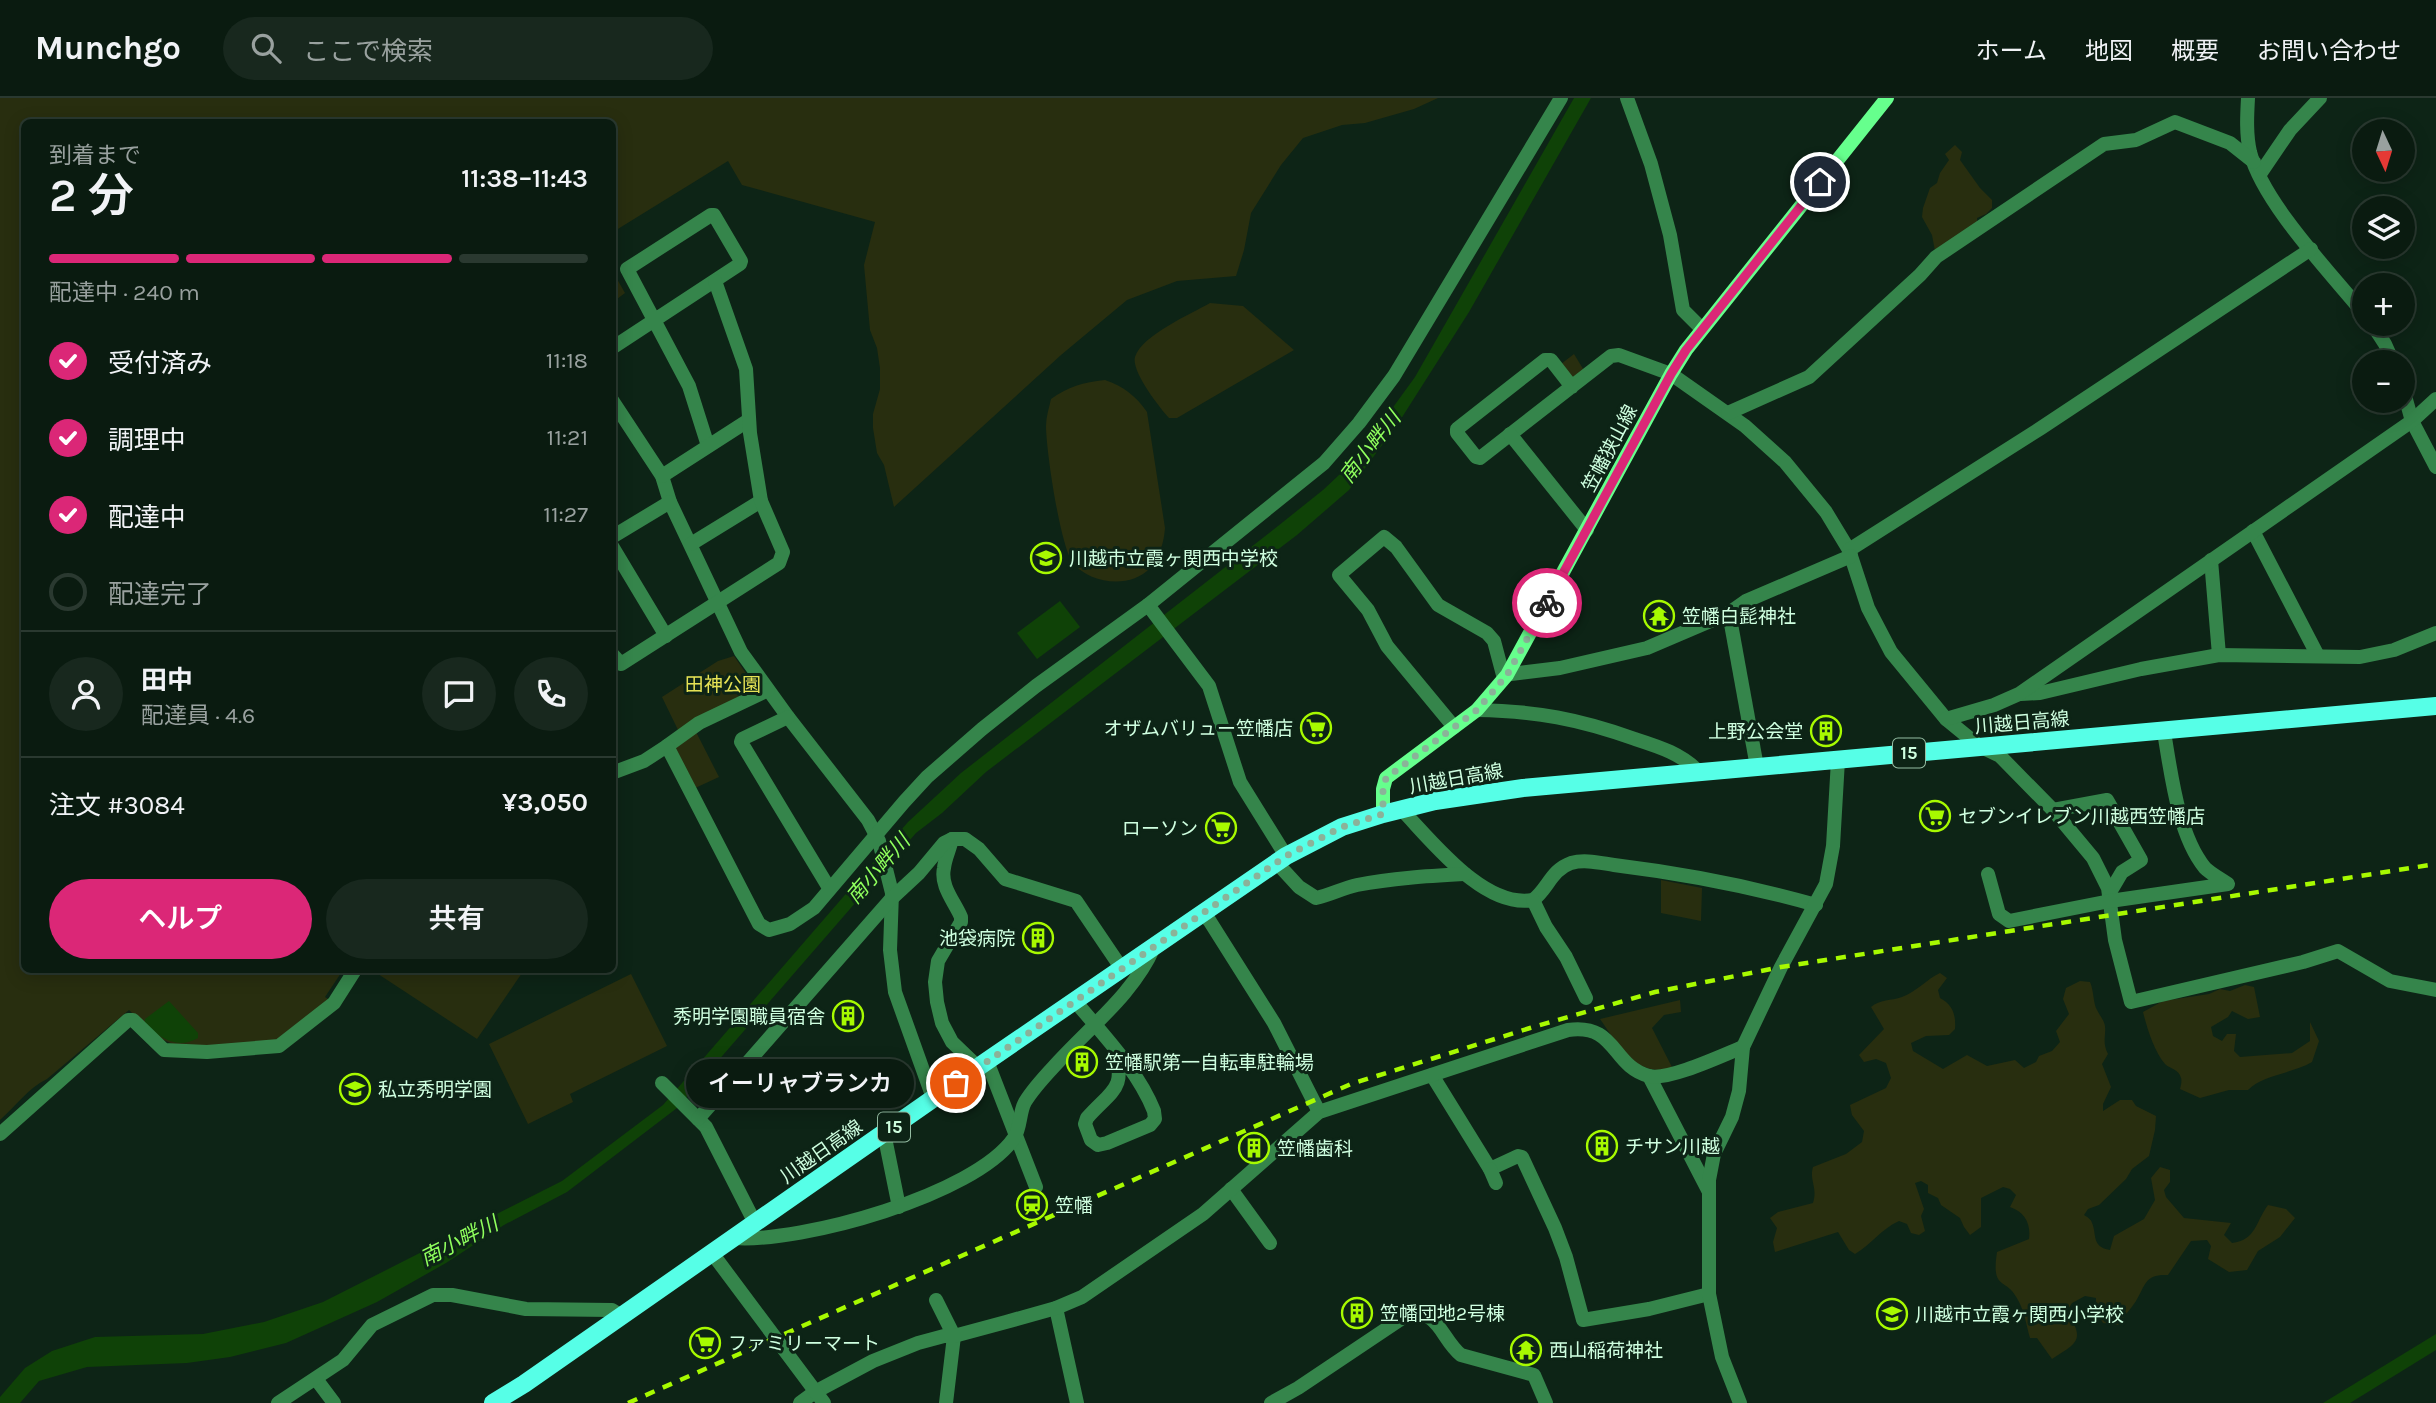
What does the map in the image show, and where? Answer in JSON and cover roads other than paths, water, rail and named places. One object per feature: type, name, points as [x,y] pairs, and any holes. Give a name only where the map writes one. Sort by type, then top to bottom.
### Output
[{"type":"main road","name":"笠幡狭山線","points":[[1383,814],[1386,778],[1477,710],[1507,675],[1671,374],[1702,329],[1887,98]]},
{"type":"main road","name":"川越日高線","points":[[493,1403],[1281,859],[1342,827],[1401,809],[1523,788],[2436,706]]},
{"type":"street","points":[[667,746],[759,924],[769,930],[790,924],[814,908],[927,777],[982,729],[1036,686],[1150,607],[1324,463],[1359,423],[1394,376],[1561,98]]},
{"type":"street","points":[[1627,98],[1651,164],[1670,236],[1684,310],[1702,329]]},
{"type":"street","points":[[2248,98],[2248,136],[2257,168],[2280,210],[2352,299]]},
{"type":"street","points":[[2257,168],[2319,98]]},
{"type":"street","points":[[1728,413],[1809,377],[1936,257],[2104,144],[2136,140],[2175,122],[2230,143],[2257,168]]},
{"type":"street","points":[[616,345],[656,319],[715,281],[740,264],[741,261],[714,215],[627,269],[656,319],[689,386],[708,446]]},
{"type":"street","points":[[1454,727],[1387,646],[1368,610],[1339,575],[1377,541],[1386,537],[1414,570],[1438,605],[1488,633],[1494,641],[1503,675],[1560,668],[1647,648],[1729,613],[1746,601],[1850,553],[2311,249]]},
{"type":"street","points":[[616,658],[621,664],[666,636],[779,563],[783,552],[761,501],[746,369],[715,281]]},
{"type":"street","points":[[1572,387],[1551,360],[1545,360],[1457,429],[1457,433],[1476,457],[1480,458],[1510,434],[1572,387],[1611,356],[1619,355],[1671,374],[1758,437],[1785,462],[1826,512],[1850,553],[1868,608],[1891,652],[1946,719],[1979,746],[2000,756],[2053,810],[2093,858],[2110,897],[2116,940],[2131,1002],[2303,962],[2339,951],[2390,982],[2436,990]]},
{"type":"street","points":[[1946,719],[2020,694],[2412,421],[2436,399]]},
{"type":"street","points":[[616,406],[662,476],[670,502],[734,639],[788,718],[829,768],[877,837],[892,896],[890,950],[895,992],[933,1098]]},
{"type":"street","points":[[2410,413],[2436,467]]},
{"type":"street","points":[[662,476],[750,420]]},
{"type":"street","points":[[1510,434],[1587,530]]},
{"type":"street","points":[[691,544],[761,501]]},
{"type":"street","points":[[616,535],[670,502]]},
{"type":"street","points":[[2253,531],[2318,656]]},
{"type":"street","points":[[616,553],[666,636]]},
{"type":"street","points":[[2211,560],[2219,655]]},
{"type":"street","points":[[1150,607],[1209,685],[1240,782],[1299,887],[1316,898],[1354,885],[1465,874]]},
{"type":"street","points":[[1729,613],[1757,767]]},
{"type":"street","points":[[2020,694],[2040,694],[2141,669],[2219,655],[2360,657],[2394,650],[2436,633]]},
{"type":"street","points":[[616,772],[644,761],[699,723],[768,690]]},
{"type":"street","points":[[1477,710],[1520,711],[1588,723],[1670,751],[1688,760],[1700,773]]},
{"type":"street","points":[[788,718],[741,742],[829,888]]},
{"type":"street","points":[[1988,874],[1999,914],[2009,920],[2110,897],[2228,884],[2206,869],[2189,841],[2176,796],[2164,732]]},
{"type":"street","points":[[1740,1403],[1722,1357],[1709,1294],[1711,1273],[1707,1190],[1714,1154],[1732,1117],[1739,1091],[1743,1047],[1781,967],[1826,884],[1833,846],[1838,760]]},
{"type":"street","points":[[2053,810],[2107,800],[2141,860],[2122,872],[2110,897]]},
{"type":"street","points":[[1401,809],[1465,874],[1489,891],[1509,900],[1533,900]]},
{"type":"street","points":[[952,839],[944,863],[943,879],[961,922],[937,961],[935,982],[942,1023],[952,1042],[982,1064],[1016,1136],[1035,1186]]},
{"type":"street","points":[[698,1119],[892,896],[919,873],[944,842],[952,839],[965,839],[979,849],[1005,880],[1076,901],[1122,969]]},
{"type":"street","points":[[1533,900],[1562,867],[1582,861],[1642,868],[1782,895],[1816,905]]},
{"type":"street","points":[[1533,900],[1586,998]]},
{"type":"street","points":[[1203,915],[1209,920],[1274,1023],[1319,1112]]},
{"type":"street","points":[[734,1238],[784,1236],[900,1207],[944,1188],[992,1159],[1016,1136],[1024,1104],[1060,1059],[1095,1025],[1143,970],[1154,947]]},
{"type":"street","points":[[0,1134],[128,1020],[133,1020],[164,1050],[207,1052],[279,1046],[334,1003],[353,973]]},
{"type":"street","points":[[1075,1001],[1115,1049],[1137,1079],[1152,1106],[1154,1119],[1150,1125],[1098,1145],[1091,1140],[1085,1124],[1087,1118],[1119,1083],[1120,1067],[1115,1049]]},
{"type":"street","points":[[800,1403],[820,1398],[873,1361],[907,1347],[1056,1308],[1082,1297],[1203,1214],[1319,1112],[1581,1028],[1594,1030],[1602,1035],[1622,1058],[1649,1076],[1662,1077],[1743,1047]]},
{"type":"street","points":[[1432,1075],[1490,1168],[1496,1183]]},
{"type":"street","points":[[1649,1076],[1707,1190]]},
{"type":"street","points":[[662,1083],[706,1127],[755,1223]]},
{"type":"street","points":[[884,1133],[900,1207]]},
{"type":"street","points":[[1490,1168],[1518,1156],[1522,1157],[1566,1257],[1583,1320],[1649,1309],[1709,1294]]},
{"type":"street","points":[[1231,1189],[1270,1243]]},
{"type":"street","points":[[712,1253],[820,1398]]},
{"type":"street","points":[[278,1403],[343,1360],[372,1325],[433,1295],[452,1295],[526,1309],[612,1310],[622,1316]]},
{"type":"street","points":[[936,1300],[954,1336],[946,1403]]},
{"type":"street","points":[[1056,1308],[1077,1403]]},
{"type":"street","points":[[1272,1403],[1407,1315],[1417,1313],[1431,1318],[1440,1326],[1451,1347],[1461,1355],[1534,1375],[1546,1403]]},
{"type":"street","points":[[316,1379],[334,1403]]},
{"type":"water","name":"南小畔川","points":[[1574,98],[1591,98],[1469,312],[1399,422],[1349,490],[1297,535],[986,772],[916,833],[677,1108],[567,1192],[504,1225],[446,1263],[377,1302],[286,1343],[230,1357],[187,1363],[87,1367],[39,1381],[20,1403],[0,1403],[0,1397],[25,1368],[52,1351],[95,1337],[203,1334],[264,1322],[323,1302],[562,1181],[663,1105],[908,822],[961,773],[1278,526],[1354,461],[1415,377]]},
{"type":"water","points":[[1060,601],[1080,627],[1037,659],[1017,633]]},
{"type":"water","points":[[169,1001],[198,1033],[198,1038],[176,1043],[163,1038],[145,1024],[145,1019]]},
{"type":"water","points":[[2436,1334],[2436,1350],[2350,1403],[2323,1403]]},
{"type":"railway","points":[[628,1403],[1351,1084],[1530,1028],[1655,992],[1781,967],[2436,864]]},
{"type":"place","name":"川越市立霞ヶ関西中学校","points":[[1046,558]]},
{"type":"place","name":"笠幡白髭神社","points":[[1659,616]]},
{"type":"place","name":"オザムバリュー笠幡店","points":[[1316,728]]},
{"type":"place","name":"上野公会堂","points":[[1826,731]]},
{"type":"place","name":"セブンイレブン川越西笠幡店","points":[[1935,816]]},
{"type":"place","name":"ローソン","points":[[1221,828]]},
{"type":"place","name":"池袋病院","points":[[1038,938]]},
{"type":"place","name":"秀明学園職員宿舎","points":[[848,1016]]},
{"type":"place","name":"笠幡駅第一自転車駐輪場","points":[[1082,1062]]},
{"type":"place","name":"イーリャブランカ","points":[[956,1083]]},
{"type":"place","name":"私立秀明学園","points":[[355,1089]]},
{"type":"place","name":"チサン川越","points":[[1602,1146]]},
{"type":"place","name":"笠幡歯科","points":[[1254,1148]]},
{"type":"place","name":"笠幡","points":[[1032,1205]]},
{"type":"place","name":"笠幡団地2号棟","points":[[1357,1313]]},
{"type":"place","name":"川越市立霞ヶ関西小学校","points":[[1892,1314]]},
{"type":"place","name":"ファミリーマート","points":[[705,1343]]},
{"type":"place","name":"西山稲荷神社","points":[[1526,1350]]},
{"type":"park label","name":"田神公園","points":[[723,684]]}]
